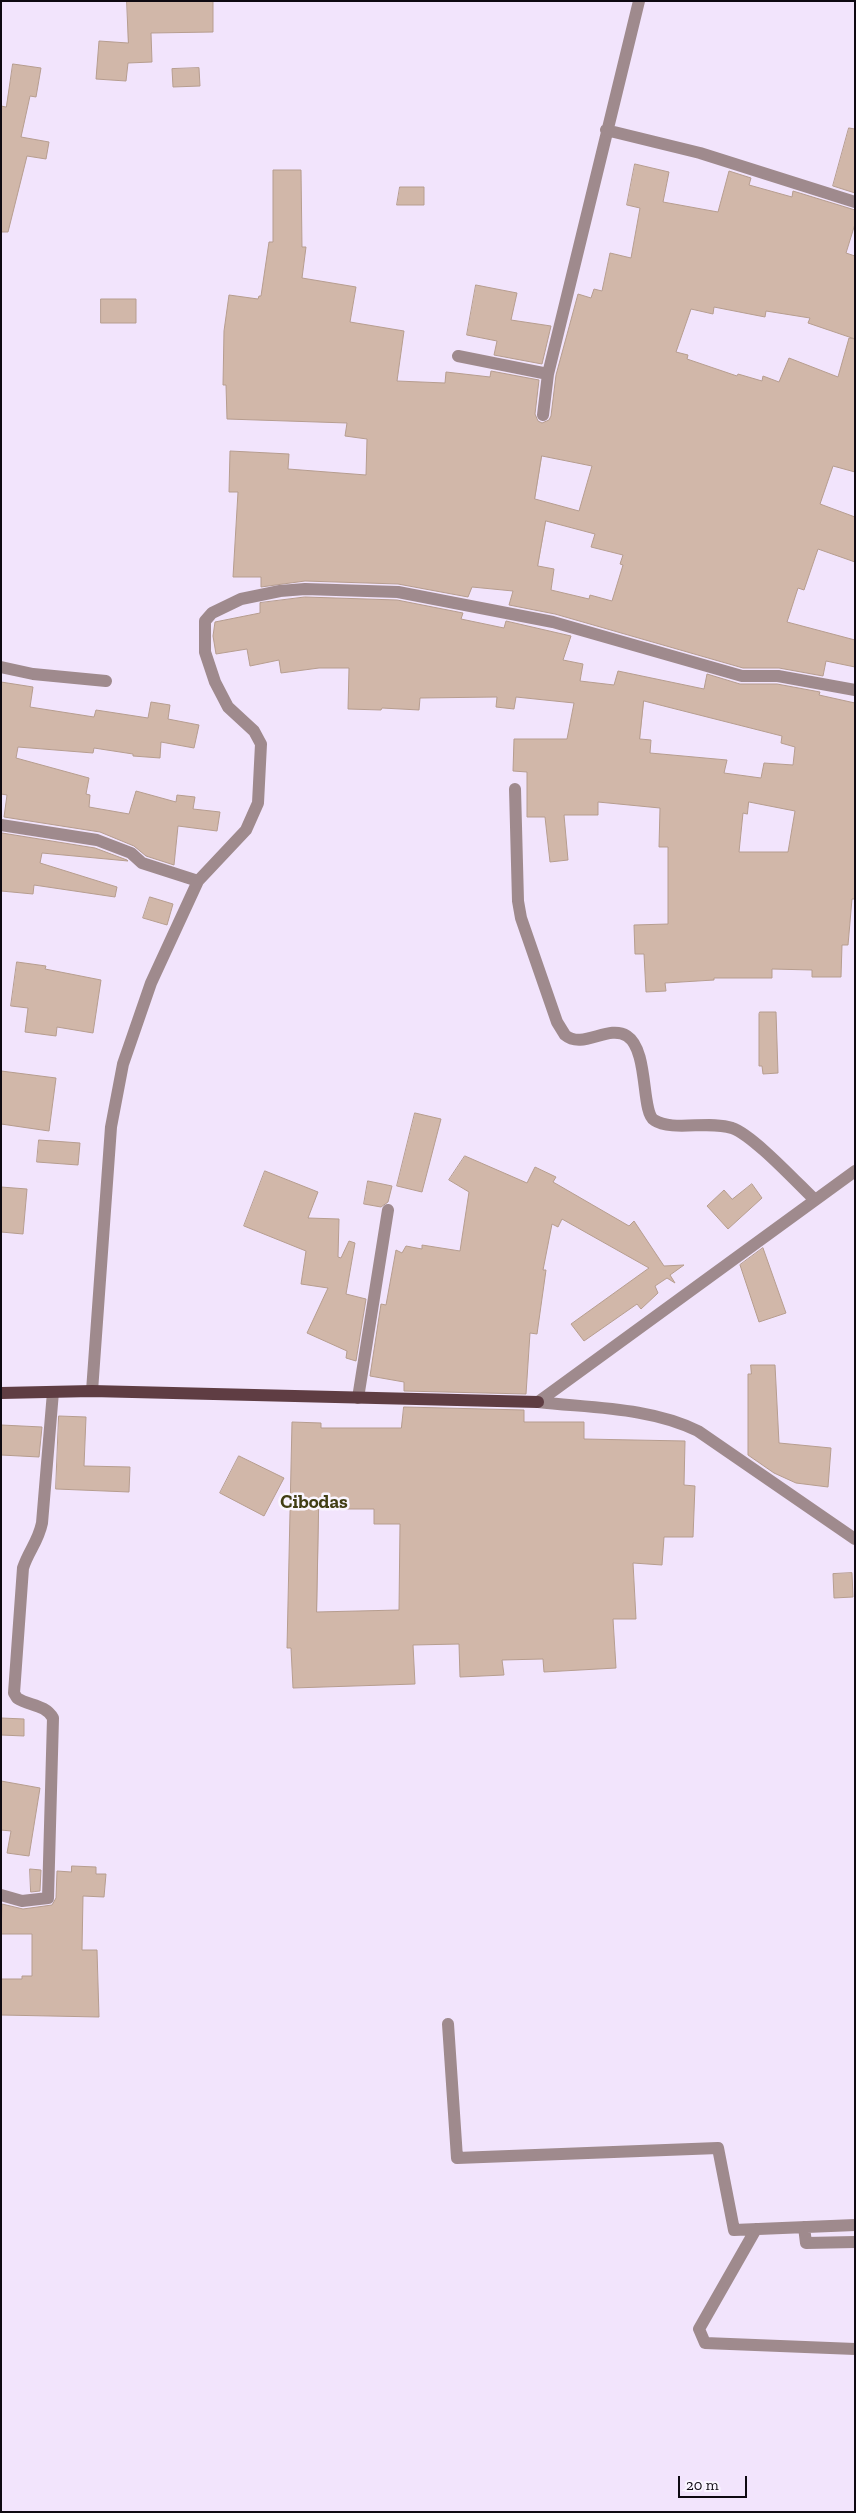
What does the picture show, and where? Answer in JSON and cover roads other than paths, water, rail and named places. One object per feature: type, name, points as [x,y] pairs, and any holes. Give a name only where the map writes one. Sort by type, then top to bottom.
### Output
[{"type":"main road","points":[[1,1393],[92,1391],[538,1402]]},
{"type":"street","points":[[543,415],[548,374],[639,1]]},
{"type":"street","points":[[606,130],[700,153],[855,202]]},
{"type":"street","points":[[458,356],[548,374]]},
{"type":"street","points":[[92,1391],[111,1127],[124,1064],[152,984],[198,881],[246,830],[258,803],[261,744],[254,731],[228,707],[215,682],[204,652],[205,621],[212,613],[241,599],[280,591],[305,589],[398,592],[553,622],[742,676],[778,676],[855,690]]},
{"type":"street","points":[[1,667],[51,676],[106,681]]},
{"type":"street","points":[[515,789],[518,901],[521,918],[557,1022],[565,1035],[582,1040],[616,1033],[628,1037],[636,1049],[639,1059],[645,1080],[648,1112],[652,1120],[661,1124],[718,1125],[734,1128],[778,1163],[814,1200]]},
{"type":"street","points":[[1,825],[97,840],[131,853],[142,863],[198,881]]},
{"type":"street","points":[[538,1402],[855,1171]]},
{"type":"street","points":[[358,1398],[388,1210]]},
{"type":"street","points":[[1,1895],[22,1900],[48,1898],[53,1718],[43,1708],[17,1698],[14,1693],[23,1568],[28,1552],[38,1540],[42,1523],[53,1392]]},
{"type":"street","points":[[538,1402],[645,1414],[678,1421],[698,1431],[855,1539]]},
{"type":"street","points":[[448,2024],[458,2158],[718,2148],[734,2230],[855,2225]]},
{"type":"street","points":[[804,2227],[806,2243],[855,2242]]},
{"type":"street","points":[[756,2229],[699,2329],[705,2343],[855,2350]]},
{"type":"district","name":"Cibodas","points":[[314,1503]]}]
